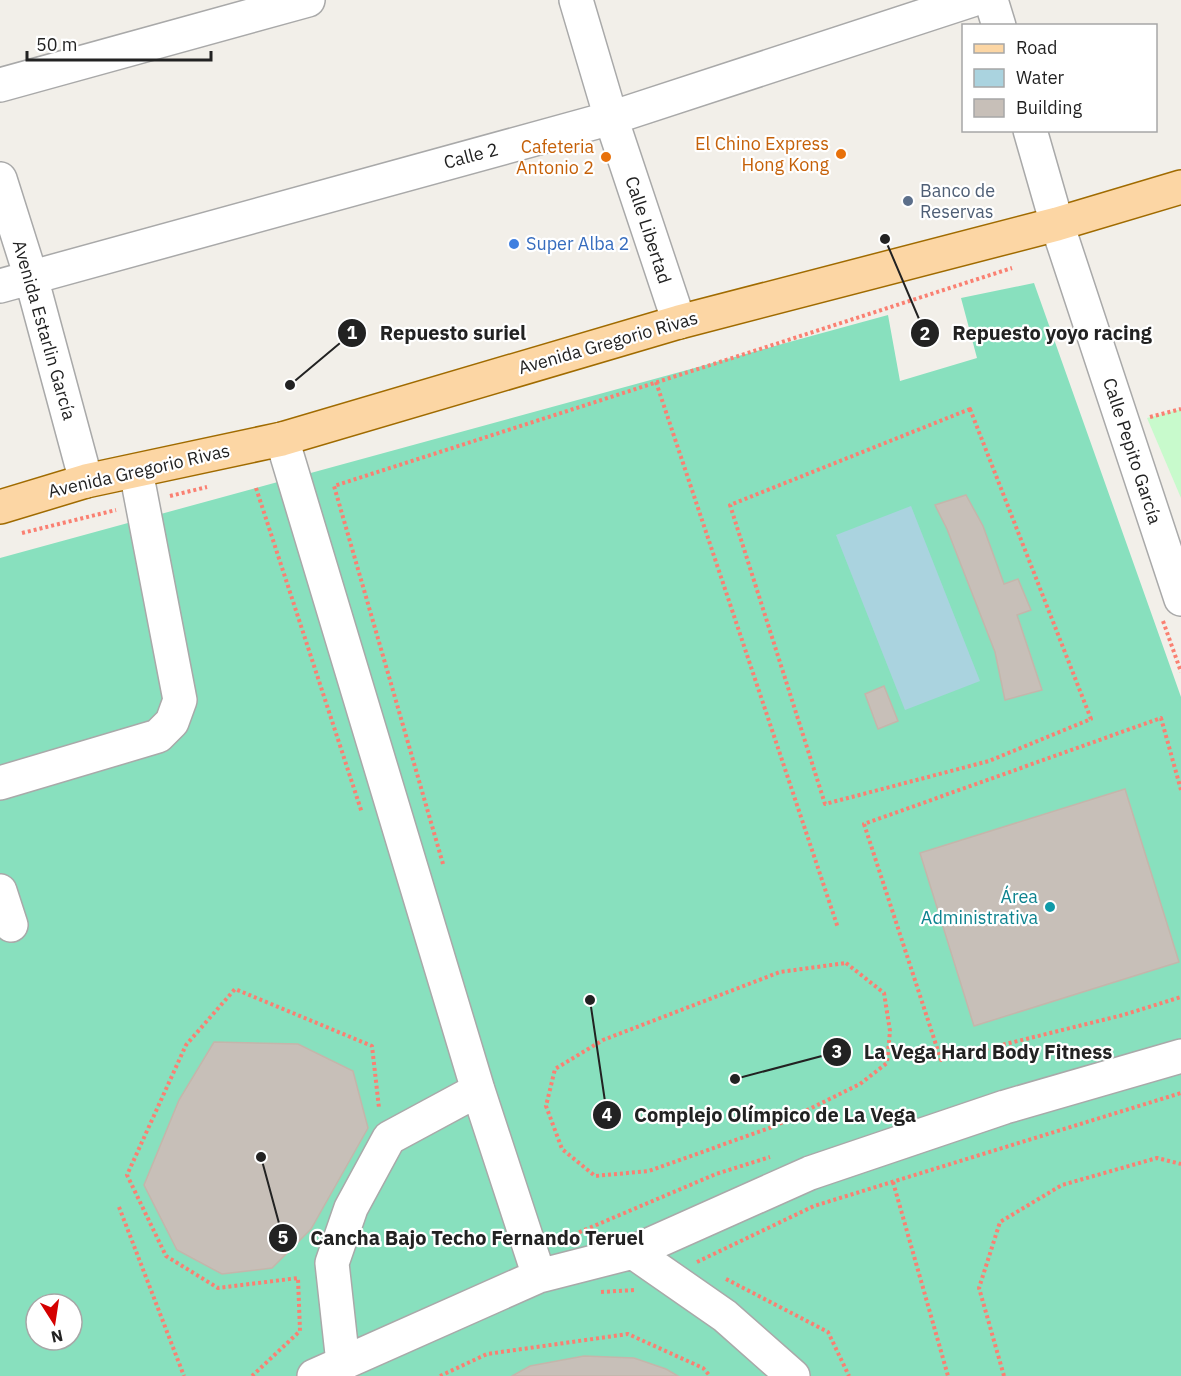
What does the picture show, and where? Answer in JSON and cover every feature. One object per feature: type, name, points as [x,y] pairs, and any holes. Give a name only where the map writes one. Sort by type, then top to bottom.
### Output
[{"type":"main road","name":"Avenida Gregorio Rivas","points":[[0,507],[86,481],[282,439],[679,322],[1057,224],[1181,188]]},
{"type":"street","points":[[0,85],[308,0]]},
{"type":"street","name":"Calle Libertad","points":[[576,0],[610,118],[679,322]]},
{"type":"street","name":"Calle 2","points":[[0,286],[610,118],[972,0]]},
{"type":"street","points":[[991,0],[998,24]]},
{"type":"street","name":"Calle Pepito García","points":[[1031,132],[1172,610]]},
{"type":"street","name":"Avenida Estarlin García","points":[[0,179],[31,277],[86,481]]},
{"type":"street","points":[[282,439],[478,1090],[540,1276]]},
{"type":"street","points":[[0,783],[158,736],[172,722],[180,700],[136,471]]},
{"type":"street","points":[[0,891],[11,925]]},
{"type":"street","points":[[314,1376],[540,1276],[633,1252],[810,1173],[1005,1107],[1181,1056]]},
{"type":"street","points":[[343,1363],[332,1263],[351,1209],[389,1138],[478,1090]]},
{"type":"street","points":[[633,1252],[725,1316],[793,1376]]},
{"type":"path","points":[[443,865],[334,486],[1015,267]]},
{"type":"path","points":[[656,382],[838,928]]},
{"type":"path","points":[[970,409],[1091,718],[989,761],[825,804],[730,505],[970,409]]},
{"type":"path","points":[[1147,418],[1181,410]]},
{"type":"path","points":[[20,533],[210,486]]},
{"type":"path","points":[[256,488],[363,815]]},
{"type":"path","points":[[1172,610],[1181,672]]},
{"type":"path","points":[[1181,790],[1161,718],[864,824],[941,1060],[1123,1015],[1181,998]]},
{"type":"path","points":[[846,963],[884,993],[890,1031],[887,1063],[860,1084],[776,1126],[649,1171],[595,1176],[562,1149],[546,1106],[555,1069],[603,1040],[780,972],[846,963]]},
{"type":"path","points":[[252,1376],[300,1332],[298,1278],[218,1288],[166,1256],[128,1175],[186,1045],[235,988],[372,1046],[379,1108]]},
{"type":"path","points":[[705,1268],[695,1263],[814,1206],[1181,1093]]},
{"type":"path","points":[[562,1239],[716,1174],[773,1156]]},
{"type":"path","points":[[1004,1376],[979,1288],[1000,1222],[1062,1185],[1157,1158],[1181,1164]]},
{"type":"path","points":[[893,1182],[948,1376]]},
{"type":"path","points":[[119,1208],[184,1376]]},
{"type":"path","points":[[726,1279],[828,1332],[849,1376]]},
{"type":"path","points":[[600,1292],[634,1289],[644,1296]]},
{"type":"path","points":[[440,1376],[487,1354],[628,1334],[703,1368],[710,1376]]},
{"type":"green space","points":[[1034,283],[1181,697],[1181,1376],[0,1376],[0,558],[888,315],[900,381],[977,358],[961,298]]},
{"type":"green space","points":[[1181,409],[1181,498],[1147,418]]},
{"type":"water","points":[[911,506],[980,681],[905,710],[836,535]]},
{"type":"building","points":[[966,495],[983,526],[1004,584],[1018,579],[1031,610],[1017,615],[1042,690],[1005,700],[995,652],[947,529],[935,505]]},
{"type":"building","points":[[884,686],[898,721],[878,729],[865,694]]},
{"type":"building","name":"Área Administrativa","points":[[1125,789],[1179,962],[974,1026],[920,853]]},
{"type":"building","points":[[214,1042],[298,1044],[353,1071],[368,1128],[311,1229],[272,1268],[222,1274],[177,1250],[144,1185],[179,1100]]},
{"type":"building","points":[[584,1356],[634,1358],[666,1369],[678,1376],[512,1376],[530,1366]]},
{"type":"place","name":"El Chino Express Hong Kong","points":[[841,154]]},
{"type":"place","name":"Cafeteria Antonio 2","points":[[606,157]]},
{"type":"place","name":"Banco de Reservas","points":[[908,201]]},
{"type":"place","name":"Repuesto yoyo racing","points":[[885,239]]},
{"type":"place","name":"Super Alba 2","points":[[514,244]]},
{"type":"place","name":"Repuesto suriel","points":[[290,385]]},
{"type":"place","name":"Área Administrativa","points":[[1050,907]]},
{"type":"place","name":"Complejo Olímpico de La Vega","points":[[590,1000]]},
{"type":"place","name":"La Vega Hard Body Fitness","points":[[735,1079]]},
{"type":"place","name":"Cancha Bajo Techo Fernando Teruel","points":[[261,1157]]}]
